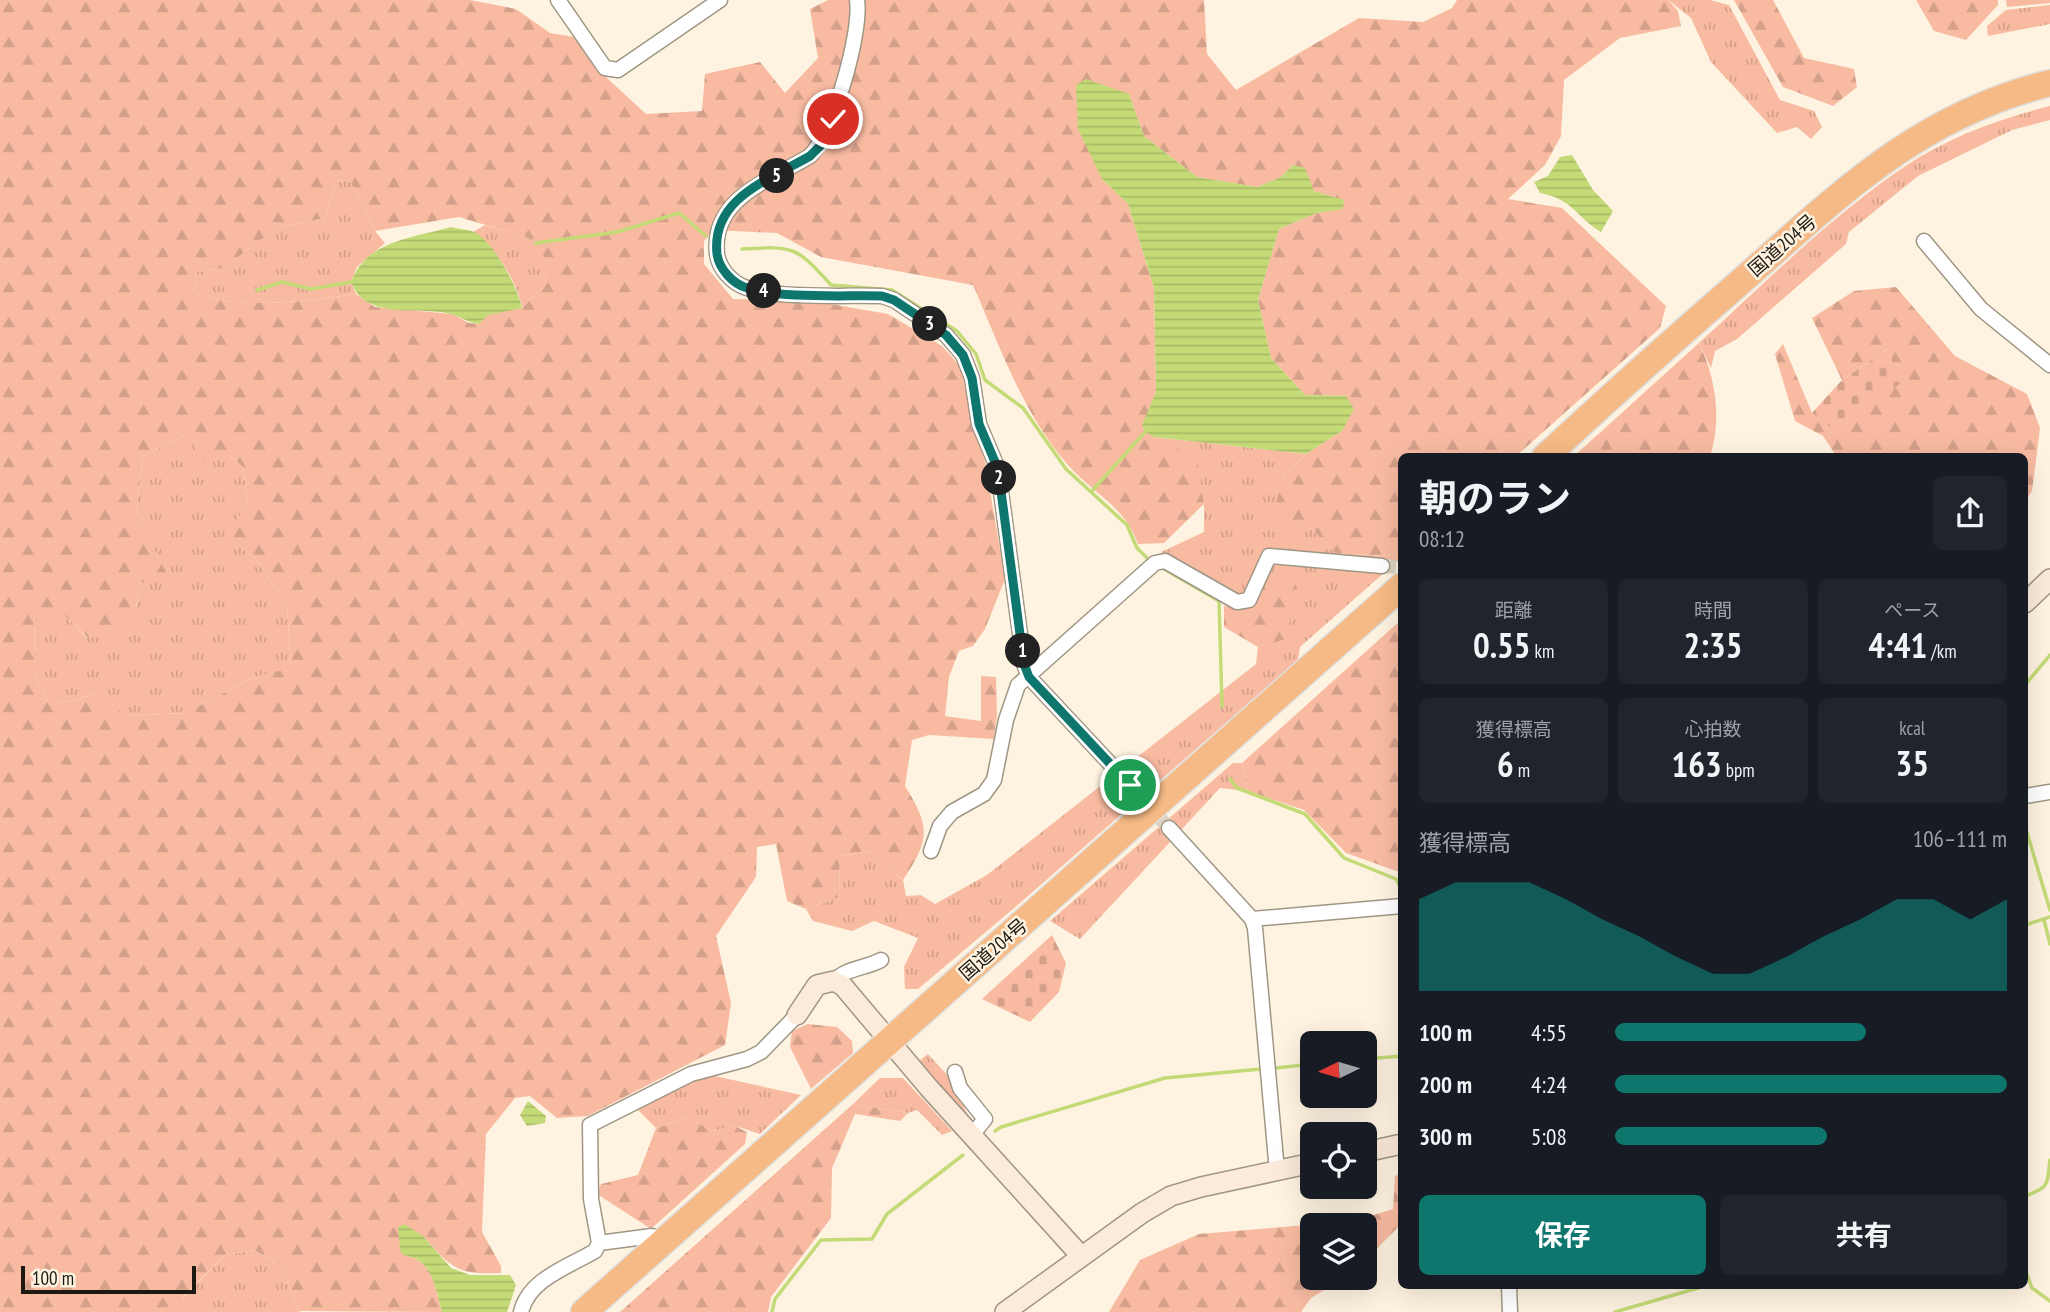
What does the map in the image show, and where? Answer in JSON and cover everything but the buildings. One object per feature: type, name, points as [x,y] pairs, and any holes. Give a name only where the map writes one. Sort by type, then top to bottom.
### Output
[{"type":"highway","name":"国道204号","points":[[1550,453],[1868,172],[1934,126],[1998,97],[2050,83]]},
{"type":"highway","name":"国道204号","points":[[584,1312],[1398,590]]},
{"type":"street","points":[[558,0],[605,68],[618,70],[720,0]]},
{"type":"street","points":[[857,0],[857,21],[833,119],[821,145],[810,156],[730,204],[719,221],[715,240],[718,259],[727,275],[745,288],[769,292],[882,296],[894,300],[946,335],[963,355],[972,378],[979,424],[998,469],[1024,664],[1029,677],[1130,785]]},
{"type":"street","points":[[1924,241],[1930,252],[1981,309],[2050,365]]},
{"type":"street","points":[[931,851],[940,826],[952,812],[984,794],[994,780],[1006,720],[1018,685],[1155,563],[1165,561],[1237,602],[1249,600],[1269,556],[1382,566]]},
{"type":"street","points":[[2028,600],[2050,579]]},
{"type":"street","points":[[2028,796],[2050,792]]},
{"type":"street","points":[[1169,828],[1252,919],[1277,1171]]},
{"type":"street","points":[[1252,919],[1398,906]]},
{"type":"street","points":[[521,1312],[524,1299],[533,1287],[595,1251],[600,1243],[591,1199],[590,1125],[691,1074],[747,1059],[761,1052],[804,1009],[817,985],[834,981],[844,971],[870,966],[881,960]]},
{"type":"street","points":[[834,981],[843,986],[1081,1256]]},
{"type":"street","points":[[955,1072],[960,1088],[985,1119],[972,1135]]},
{"type":"street","points":[[1377,1149],[1398,1145]]},
{"type":"street","points":[[1004,1312],[1171,1196],[1300,1166]]},
{"type":"street","points":[[600,1243],[652,1236],[666,1241]]},
{"type":"street","points":[[1509,1289],[1510,1312]]},
{"type":"green space","points":[[0,0],[470,0],[516,9],[550,33],[581,38],[607,78],[646,114],[702,111],[705,74],[760,62],[785,93],[818,58],[810,9],[828,0],[1204,0],[1207,54],[1236,90],[1359,18],[1423,22],[1452,8],[1457,0],[1668,0],[1678,11],[1681,26],[1620,38],[1564,80],[1561,136],[1545,165],[1508,199],[1562,208],[1666,306],[1660,328],[1519,453],[1398,453],[1398,549],[1388,556],[1335,553],[1313,530],[1273,516],[1283,476],[1306,454],[1342,431],[1346,396],[1305,395],[1271,358],[1258,300],[1279,229],[1317,213],[1343,208],[1343,200],[1314,191],[1293,165],[1281,177],[1257,187],[1197,177],[1144,136],[1129,94],[1102,179],[1128,204],[1154,288],[1156,392],[1143,425],[1145,432],[1197,458],[1204,504],[1164,543],[1138,544],[1125,519],[1068,465],[1052,445],[1025,402],[973,285],[821,257],[777,233],[714,230],[704,241],[704,264],[733,299],[813,301],[888,314],[942,346],[961,367],[973,427],[985,461],[1005,579],[985,629],[973,646],[959,651],[949,677],[945,716],[981,721],[981,676],[996,677],[997,714],[994,739],[929,735],[912,740],[905,786],[919,813],[924,833],[918,854],[903,880],[869,851],[840,856],[839,897],[806,909],[787,901],[776,844],[757,847],[756,877],[716,936],[731,1003],[725,1045],[588,1116],[557,1118],[530,1096],[515,1098],[486,1134],[482,1232],[501,1266],[501,1273],[464,1271],[441,1256],[423,1236],[403,1255],[421,1262],[427,1268],[442,1312],[298,1311],[281,1265],[254,1250],[225,1255],[183,1297],[193,1312],[0,1312]],"holes":[[[336,180],[350,181],[375,231],[459,217],[542,242],[546,284],[522,308],[487,315],[479,324],[469,323],[453,314],[375,307],[356,294],[252,303],[231,302],[194,292],[197,272],[224,268],[276,228],[325,218]],[[187,434],[204,462],[230,455],[243,467],[248,504],[225,536],[256,559],[287,606],[291,668],[254,677],[185,713],[126,716],[97,694],[50,706],[34,674],[35,611],[58,609],[88,638],[107,637],[136,609],[139,584],[167,574],[136,514],[143,456]]]},
{"type":"green space","points":[[1668,0],[1710,0],[1729,5],[1780,100],[1814,111],[1822,127],[1811,139],[1797,127],[1777,133],[1711,62],[1691,18]]},
{"type":"green space","points":[[1734,0],[1773,0],[1804,58],[1854,69],[1857,87],[1833,106],[1783,87]]},
{"type":"green space","points":[[1916,0],[1998,0],[1998,5],[1966,40],[1934,31]]},
{"type":"green space","points":[[2006,0],[2050,0],[2050,3],[2007,7]]},
{"type":"green space","points":[[2050,5],[2050,24],[1988,36],[1987,26],[2006,10]]},
{"type":"green space","points":[[2050,106],[2050,120],[2012,130],[1918,176],[1849,232],[1846,244],[1737,339],[1715,351],[1711,368],[1699,343],[1800,250],[1879,185],[1923,155],[1958,137],[2013,116]]},
{"type":"green space","points":[[336,180],[350,181],[375,231],[385,243],[357,267],[351,282],[356,294],[252,303],[231,302],[194,292],[197,272],[224,268],[276,228],[325,218]]},
{"type":"green space","points":[[485,225],[543,242],[546,284],[522,308],[504,266],[489,246],[473,232]]},
{"type":"green space","points":[[1896,287],[1955,356],[2027,394],[2040,428],[2032,491],[2028,497],[2028,453],[1834,453],[1823,436],[1795,421],[1775,354],[1783,344],[1812,413],[1833,428],[1888,349],[1842,380],[1812,318],[1854,291]]},
{"type":"green space","points":[[1699,343],[1710,370],[1715,399],[1716,428],[1711,453],[1577,453]]},
{"type":"green space","points":[[1888,349],[1900,384],[1832,428],[1812,413],[1842,380]]},
{"type":"green space","points":[[187,434],[230,455],[243,467],[248,504],[226,536],[256,559],[287,606],[291,669],[254,677],[185,713],[125,716],[97,694],[50,706],[34,674],[35,611],[58,608],[87,638],[136,609],[139,584],[166,573],[136,514],[143,456]]},
{"type":"green space","points":[[1154,437],[1306,454],[1283,476],[1274,516],[1313,530],[1335,553],[1388,556],[1398,549],[1398,561],[1300,647],[1298,660],[1013,909],[918,989],[905,989],[904,967],[918,938],[874,921],[852,931],[813,921],[806,909],[839,897],[840,856],[869,851],[903,880],[906,896],[921,895],[935,904],[987,875],[1256,664],[1258,647],[1286,638],[1265,580],[1254,572],[1248,590],[1233,597],[1161,552],[1204,532],[1204,504],[1196,458]]},
{"type":"green space","points":[[1289,575],[1297,587],[1286,639],[1258,647],[1224,627],[1224,606],[1239,608],[1265,580]]},
{"type":"green space","points":[[1398,623],[1398,872],[1346,853],[1304,810],[1247,791],[1242,763]]},
{"type":"green space","points":[[1233,763],[1242,763],[1247,791],[1220,788],[1080,939],[1050,921]]},
{"type":"green space","points":[[1052,935],[1066,963],[1059,992],[1030,1022],[982,999]]},
{"type":"green space","points":[[808,1024],[837,1027],[852,1041],[853,1053],[811,1089],[790,1047],[792,1031]]},
{"type":"green space","points":[[928,1054],[950,1078],[971,1122],[919,1061]]},
{"type":"green space","points":[[710,1075],[801,1095],[760,1134],[735,1126],[713,1131],[688,1118],[656,1128],[635,1107]]},
{"type":"green space","points":[[880,1078],[903,1078],[952,1131],[942,1135],[917,1110],[908,1113],[853,1104]]},
{"type":"green space","points":[[853,1104],[908,1113],[900,1121],[855,1114],[832,1168],[831,1218],[771,1297],[768,1312],[620,1312]]},
{"type":"green space","points":[[688,1118],[713,1131],[735,1126],[747,1132],[745,1144],[651,1229],[597,1194],[601,1184],[638,1175],[656,1128]]},
{"type":"green space","points":[[1398,1175],[1398,1227],[1377,1249],[1377,1214],[1393,1209],[1395,1176]]},
{"type":"green space","points":[[1300,1226],[1300,1290],[1324,1290],[1311,1298],[1301,1312],[1109,1312],[1140,1260],[1199,1234]]},
{"type":"green space","points":[[254,1250],[281,1265],[298,1311],[301,1312],[193,1312],[183,1298],[225,1255]]},
{"type":"shaded area","points":[[1086,79],[1129,94],[1144,136],[1197,177],[1257,187],[1281,177],[1293,165],[1305,168],[1314,191],[1344,200],[1343,209],[1317,213],[1279,229],[1258,300],[1271,358],[1305,395],[1346,396],[1354,409],[1342,431],[1306,454],[1154,437],[1145,432],[1142,425],[1156,392],[1154,288],[1128,204],[1102,179],[1078,129],[1076,85]]},
{"type":"shaded area","points":[[1572,155],[1593,190],[1613,211],[1601,232],[1567,204],[1540,193],[1534,182],[1548,176],[1560,157]]},
{"type":"shaded area","points":[[451,227],[474,232],[489,244],[510,277],[522,308],[488,315],[479,324],[440,312],[382,308],[359,295],[351,282],[368,257],[393,243]]},
{"type":"shaded area","points":[[528,1101],[546,1116],[545,1123],[527,1126],[520,1115]]},
{"type":"shaded area","points":[[404,1224],[423,1236],[451,1268],[470,1275],[510,1275],[516,1285],[507,1312],[442,1312],[427,1268],[421,1262],[403,1255],[400,1250],[398,1227]]},
{"type":"waterway","points":[[536,243],[617,232],[679,213],[706,236]]},
{"type":"waterway","points":[[742,249],[773,248],[793,251],[810,262],[831,285],[892,290],[957,331],[976,354],[985,380],[1023,408],[1066,469],[1127,525],[1137,548],[1147,558]]},
{"type":"waterway","points":[[257,290],[282,282],[311,289],[351,282]]},
{"type":"waterway","points":[[1092,491],[1145,432]]},
{"type":"waterway","points":[[1164,569],[1219,601],[1222,706]]},
{"type":"waterway","points":[[2028,681],[2050,655]]},
{"type":"waterway","points":[[1230,779],[1237,788],[1305,814],[1344,858],[1396,879],[1398,883]]},
{"type":"waterway","points":[[2028,836],[2050,910]]},
{"type":"waterway","points":[[2028,924],[2050,917]]},
{"type":"waterway","points":[[2044,920],[2050,944]]},
{"type":"waterway","points":[[1377,1058],[1398,1056]]},
{"type":"waterway","points":[[1276,1068],[1300,1065]]},
{"type":"waterway","points":[[995,1131],[1165,1078],[1261,1069]]},
{"type":"waterway","points":[[772,1312],[775,1299],[821,1240],[872,1239],[887,1214],[963,1155]]},
{"type":"waterway","points":[[2028,1195],[2046,1184],[2050,1160]]},
{"type":"waterway","points":[[2028,1277],[2032,1288],[2050,1301]]},
{"type":"waterway","points":[[1615,1312],[1695,1289]]},
{"type":"tunnel","points":[[1382,566],[1398,567]]},
{"type":"tunnel","points":[[1130,785],[1169,828]]},
{"type":"route","points":[[833,119],[821,145],[810,156],[730,204],[719,221],[715,240],[718,259],[727,275],[745,288],[769,292],[882,296],[894,300],[946,335],[963,355],[972,378],[979,424],[998,469],[1024,664],[1029,677],[1130,785]]}]
